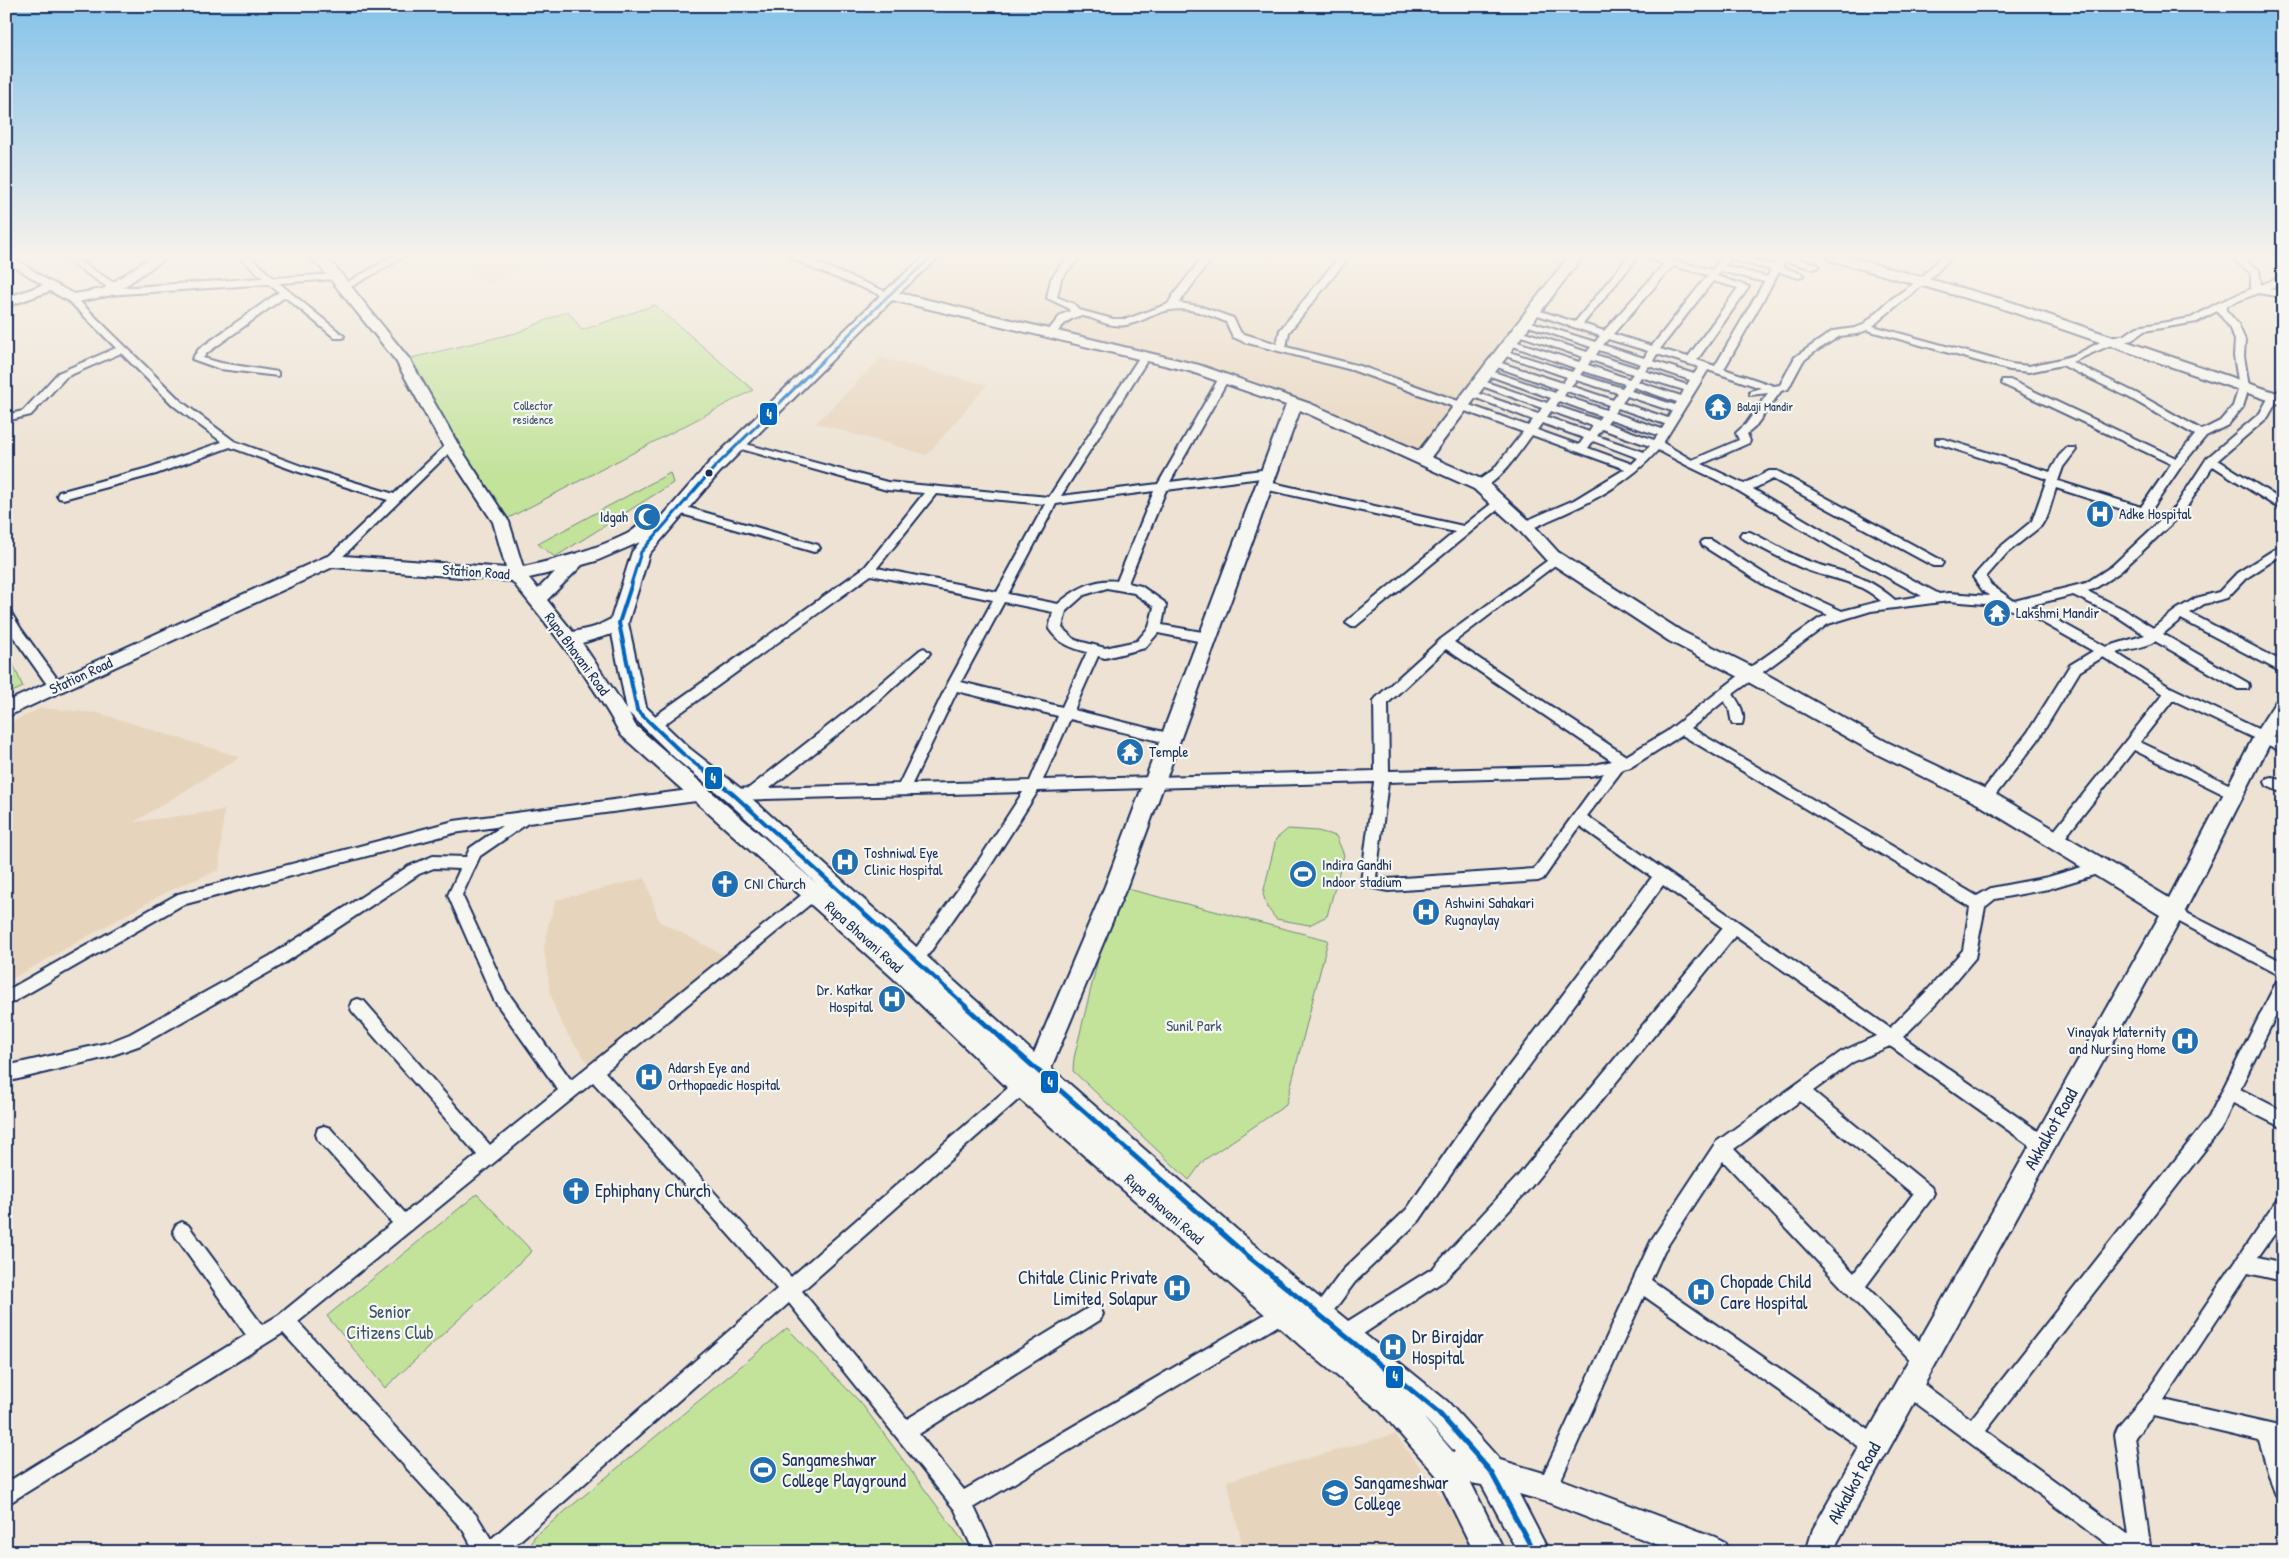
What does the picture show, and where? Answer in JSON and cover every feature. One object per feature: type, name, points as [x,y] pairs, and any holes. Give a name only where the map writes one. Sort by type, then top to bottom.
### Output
[{"type":"street","points":[[103,330],[178,404],[230,443],[300,469],[396,499]]},
{"type":"street","points":[[234,330],[203,352],[197,359],[220,366],[274,374]]},
{"type":"street","points":[[331,330],[339,336]]},
{"type":"street","name":"Rupa Bhavani Road","points":[[379,330],[403,360],[451,446],[501,522],[516,575],[569,639],[618,710],[628,730],[704,794],[900,970],[1030,1079],[1285,1312],[1391,1402],[1446,1465],[1490,1552]]},
{"type":"street","name":"Station Road","points":[[6,710],[331,561],[516,575],[590,557],[636,537],[844,330]]},
{"type":"street","points":[[847,330],[678,509],[641,552],[619,623],[636,710],[682,753],[743,793],[916,960],[1030,1079],[1438,1412],[1491,1472],[1534,1552]]},
{"type":"street","points":[[1034,330],[1194,368],[1296,403],[1480,485],[1524,526],[1555,559],[1675,636],[1750,674],[1878,746],[1985,798],[2102,867],[2173,912],[2283,970]]},
{"type":"street","points":[[1051,334],[1055,330]]},
{"type":"street","points":[[1235,330],[1237,335],[1248,340],[1356,368],[1633,468]]},
{"type":"street","points":[[1281,349],[1286,330]]},
{"type":"street","points":[[1422,458],[1520,330]]},
{"type":"street","points":[[1502,353],[1564,330]]},
{"type":"street","points":[[1591,330],[1776,390]]},
{"type":"street","points":[[1480,485],[1497,473],[1611,330]]},
{"type":"street","points":[[1581,450],[1670,330]]},
{"type":"street","points":[[1691,362],[1714,330]]},
{"type":"street","points":[[1718,370],[1741,330]]},
{"type":"street","points":[[1754,393],[1784,387],[1799,359],[1812,349],[1837,333],[1860,330]]},
{"type":"street","points":[[1876,330],[2010,367],[2029,369],[2064,362],[2081,356],[2110,340],[2128,338],[2142,330]]},
{"type":"street","points":[[2012,606],[2090,586],[2116,569],[2179,510],[2211,460],[2264,415],[2280,396],[2244,387],[2079,330]]},
{"type":"street","points":[[1940,442],[2144,512],[2178,463],[2202,434],[2224,423],[2238,407],[2244,387],[2239,356],[2240,340],[2235,330]]},
{"type":"street","points":[[1502,353],[1597,346],[1696,378]]},
{"type":"street","points":[[6,418],[27,412],[62,375],[123,349]]},
{"type":"street","points":[[1502,353],[1589,356],[1690,389]]},
{"type":"street","points":[[1502,353],[1581,366],[1630,382],[1680,405]]},
{"type":"street","points":[[1502,353],[1623,392],[1680,405]]},
{"type":"street","points":[[1502,353],[1564,388],[1670,422]]},
{"type":"street","points":[[1502,353],[1557,397],[1663,433]]},
{"type":"street","points":[[1502,353],[1549,407],[1656,444],[1692,464],[1708,469],[1844,549],[1936,598]]},
{"type":"street","points":[[1502,353],[1540,418],[1644,456]]},
{"type":"street","points":[[903,790],[953,686],[1052,501],[1145,356]]},
{"type":"street","points":[[2064,362],[2132,395],[2202,434]]},
{"type":"street","points":[[1524,526],[1574,506],[1633,468],[1656,444],[1705,366]]},
{"type":"street","points":[[1121,586],[1161,488],[1224,378]]},
{"type":"street","points":[[2006,382],[2178,463]]},
{"type":"street","points":[[1692,464],[1745,441],[1741,433],[1750,426],[1776,390]]},
{"type":"street","points":[[491,1552],[1030,1079],[1116,886],[1266,479],[1296,403]]},
{"type":"street","points":[[63,496],[152,471],[230,443]]},
{"type":"street","points":[[738,445],[887,486],[1052,501],[1161,488],[1266,479],[1464,530]]},
{"type":"street","points":[[331,561],[451,446]]},
{"type":"street","points":[[2012,606],[1988,588],[1980,576],[2011,544],[2036,525],[2048,501],[2052,480],[2060,460],[2070,450]]},
{"type":"street","points":[[2211,460],[2262,491],[2283,507]]},
{"type":"street","points":[[1743,489],[1773,474],[1938,563]]},
{"type":"street","points":[[653,725],[869,570],[933,490]]},
{"type":"street","points":[[1352,623],[1464,530],[1500,503]]},
{"type":"street","points":[[678,509],[814,548]]},
{"type":"street","points":[[1746,535],[1809,566],[1841,574],[1874,588],[1892,604]]},
{"type":"street","points":[[1707,543],[1770,583],[1841,616]]},
{"type":"street","points":[[1985,798],[2033,736],[2075,668],[2104,651],[2129,643],[2146,641],[2180,613],[2200,601],[2223,595],[2241,576],[2268,560],[2283,548]]},
{"type":"street","points":[[1555,559],[1445,642],[1381,701],[1382,777],[1368,882],[1388,885],[1538,875],[1578,817],[1623,764],[1681,728],[1750,674],[1824,620],[1892,604],[1949,597],[1996,601],[2033,612],[2104,651],[2171,693],[2273,742]]},
{"type":"street","points":[[537,600],[576,561]]},
{"type":"street","points":[[869,570],[1060,609]]},
{"type":"street","points":[[1107,584],[1121,586],[1137,589],[1160,606],[1154,628],[1142,645],[1105,653],[1071,643],[1054,629],[1060,609],[1080,592],[1107,584]]},
{"type":"street","points":[[2074,590],[2119,612],[2243,686]]},
{"type":"street","points":[[2180,613],[2283,668]]},
{"type":"street","points":[[6,614],[16,632],[56,687]]},
{"type":"street","points":[[569,639],[600,633],[619,623]]},
{"type":"street","points":[[1154,628],[1208,638]]},
{"type":"street","points":[[1445,642],[1623,764]]},
{"type":"street","points":[[916,960],[982,867],[1034,786],[1094,650]]},
{"type":"street","points":[[743,793],[860,709],[924,653]]},
{"type":"street","points":[[953,686],[1171,739]]},
{"type":"street","points":[[1725,693],[1736,707],[1737,720]]},
{"type":"street","points":[[2056,840],[2171,693]]},
{"type":"street","name":"Akkalkot Road","points":[[1821,1552],[1823,1539],[2173,912],[2234,793],[2273,742],[2283,706]]},
{"type":"street","points":[[1681,728],[1978,904]]},
{"type":"street","points":[[2132,743],[2234,793]]},
{"type":"street","points":[[743,793],[1590,771],[1623,764]]},
{"type":"street","points":[[6,999],[178,900],[454,827],[704,794]]},
{"type":"street","points":[[1578,817],[1892,1036],[2042,1144]]},
{"type":"street","points":[[525,818],[475,852],[455,895],[500,994],[569,1091]]},
{"type":"street","points":[[6,1074],[107,1050],[135,1040],[275,961],[414,870],[433,862],[470,863]]},
{"type":"street","points":[[1547,1488],[1658,1244],[1722,1148],[1847,1058],[1892,1036],[1931,998],[1970,953],[1978,904],[1991,894],[2048,883],[2102,867]]},
{"type":"street","points":[[1320,1315],[1349,1276],[1413,1216],[1474,1126],[1662,876]]},
{"type":"street","points":[[6,1495],[285,1321],[814,893]]},
{"type":"street","points":[[1344,1335],[1439,1274],[1524,1182],[1734,926]]},
{"type":"street","points":[[1973,1432],[2214,1123],[2283,984]]},
{"type":"street","points":[[358,1006],[488,1156]]},
{"type":"street","points":[[594,1071],[790,1290],[962,1503],[985,1552]]},
{"type":"street","points":[[1800,1091],[1925,1192],[1854,1288]]},
{"type":"street","points":[[2229,1092],[2283,1120]]},
{"type":"street","points":[[324,1134],[404,1224]]},
{"type":"street","points":[[1722,1148],[1923,1359]]},
{"type":"street","points":[[2141,1552],[2125,1434],[2149,1406],[2283,1206]]},
{"type":"street","points":[[182,1231],[259,1337]]},
{"type":"street","points":[[2244,1263],[2283,1272]]},
{"type":"street","points":[[1640,1283],[1875,1446]]},
{"type":"street","points":[[962,1503],[1285,1312]]},
{"type":"street","points":[[904,1432],[1094,1314]]},
{"type":"street","points":[[285,1321],[470,1523],[486,1552]]},
{"type":"street","points":[[1908,1385],[2136,1552]]},
{"type":"street","points":[[2149,1406],[2275,1436],[2283,1488]]},
{"type":"street","points":[[1446,1465],[1491,1472],[1547,1488],[1715,1552]]},
{"type":"shaded area","points":[[1034,330],[1518,330],[1422,458],[1194,368]]},
{"type":"shaded area","points":[[881,358],[987,385],[927,455],[816,423]]},
{"type":"shaded area","points":[[41,708],[98,713],[240,757],[134,822],[224,810],[219,870],[172,889],[6,982],[6,725]]},
{"type":"shaded area","points":[[645,878],[659,921],[731,959],[594,1071],[568,1035],[557,1014],[550,992],[544,949],[548,926],[556,900]]},
{"type":"shaded area","name":"Sangameshwar College","points":[[1395,1434],[1448,1505],[1473,1552],[1244,1552],[1227,1481]]},
{"type":"green space","name":"Collector residence","points":[[524,330],[683,330],[753,390],[501,522],[403,360]]},
{"type":"green space","points":[[670,473],[673,483],[555,557],[538,544]]},
{"type":"green space","points":[[6,648],[23,687],[6,695]]},
{"type":"green space","name":"Indira Gandhi Indoor stadium","points":[[1288,829],[1318,831],[1336,836],[1344,855],[1327,916],[1309,925],[1276,919],[1267,907],[1263,894],[1276,839]]},
{"type":"green space","name":"Sunil Park","points":[[1116,886],[1328,940],[1286,1105],[1204,1160],[1189,1180],[1073,1071],[1074,1058]]},
{"type":"green space","name":"Senior Citizens Club","points":[[477,1194],[532,1251],[385,1388],[327,1316]]},
{"type":"green space","name":"Sangameshwar College Playground","points":[[787,1328],[861,1403],[971,1552],[529,1552],[534,1537]]},
{"type":"transit line","name":"4","points":[[854,330],[714,468],[641,552],[619,623],[637,710],[682,753],[733,794],[1038,1072],[1243,1252],[1438,1412],[1491,1472],[1534,1552]]},
{"type":"place","name":"Balaji Mandir","points":[[1718,407]]},
{"type":"place","name":"Adke Hospital","points":[[2100,514]]},
{"type":"place","name":"Idgah","points":[[647,517]]},
{"type":"place","name":"Lakshmi Mandir","points":[[1997,613]]},
{"type":"place","name":"Temple","points":[[1130,752]]},
{"type":"place","name":"Toshniwal Eye Clinic Hospital","points":[[845,862]]},
{"type":"place","name":"Indira Gandhi Indoor stadium","points":[[1303,874]]},
{"type":"place","name":"CNI Church","points":[[725,884]]},
{"type":"place","name":"Ashwini Sahakari Rugnaylay","points":[[1426,912]]},
{"type":"place","name":"Dr. Katkar Hospital","points":[[892,999]]},
{"type":"place","name":"Vinayak Maternity and Nursing Home","points":[[2185,1041]]},
{"type":"place","name":"Adarsh Eye and Orthopaedic Hospital","points":[[649,1077]]},
{"type":"place","name":"Ephiphany Church","points":[[576,1191]]},
{"type":"place","name":"Chitale Clinic Private Limited, Solapur","points":[[1177,1288]]},
{"type":"place","name":"Chopade Child Care Hospital","points":[[1701,1292]]},
{"type":"place","name":"Dr Birajdar Hospital","points":[[1393,1347]]},
{"type":"place","name":"Sangameshwar College Playground","points":[[763,1470]]},
{"type":"place","name":"Sangameshwar College","points":[[1335,1493]]}]
